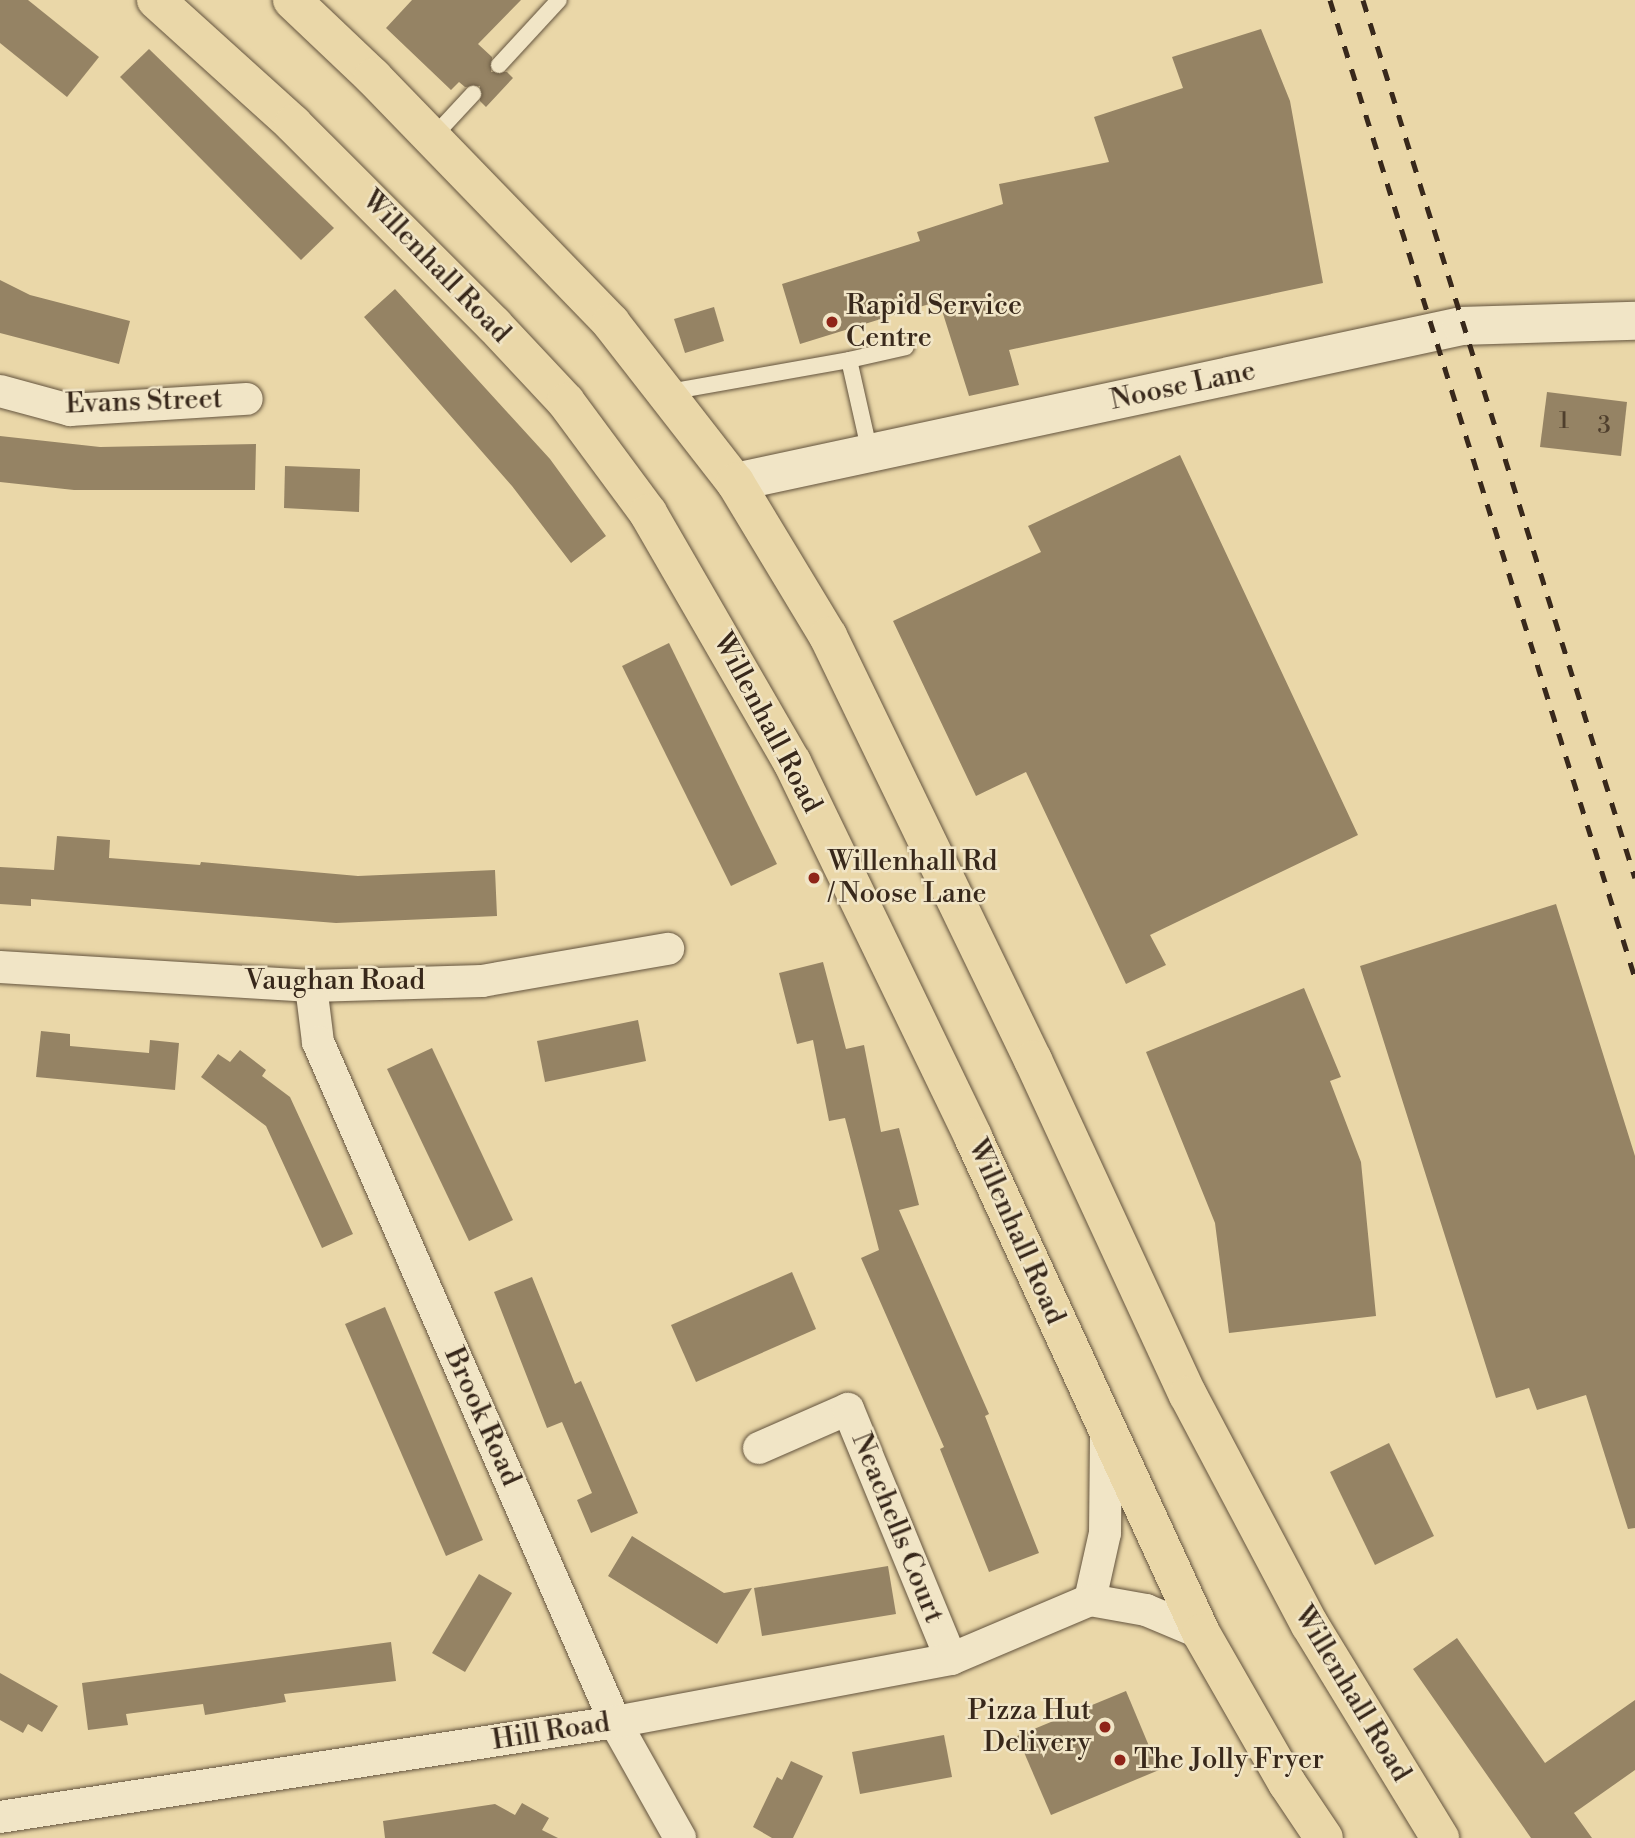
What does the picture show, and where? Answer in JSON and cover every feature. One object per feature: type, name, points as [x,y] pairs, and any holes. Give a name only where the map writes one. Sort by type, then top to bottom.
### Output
[{"type":"highway","name":"Willenhall Road","points":[[156,0],[293,124],[494,325],[566,402],[648,513],[792,762],[973,1137],[1106,1433],[1201,1633],[1287,1783],[1324,1838]]},
{"type":"highway","name":"Willenhall Road","points":[[292,0],[433,137],[611,323],[735,482],[828,636],[1033,1060],[1188,1395],[1310,1625],[1440,1838]]},
{"type":"street","name":"Noose Lane","points":[[735,482],[1462,326],[1635,321]]},
{"type":"street","name":"Evans Street","points":[[0,391],[70,410],[247,398]]},
{"type":"street","name":"Vaughan Road","points":[[0,967],[311,986],[482,981],[668,949]]},
{"type":"street","name":"Brook Road","points":[[311,986],[318,1042],[615,1722],[680,1838]]},
{"type":"street","name":"Neachells Court","points":[[759,1448],[848,1409],[951,1659]]},
{"type":"street","points":[[1106,1433],[1105,1533],[1090,1600],[1146,1610],[1201,1633]]},
{"type":"street","name":"Hill Road","points":[[0,1817],[615,1722],[951,1659],[1090,1600]]},
{"type":"lane","points":[[499,65],[559,0]]},
{"type":"lane","points":[[433,137],[473,94]]},
{"type":"lane","points":[[666,393],[906,347]]},
{"type":"lane","points":[[849,360],[870,453]]},
{"type":"building","points":[[0,0],[28,0],[99,57],[67,97],[0,43]]},
{"type":"building","points":[[412,0],[521,0],[478,44],[492,57],[491,72],[507,72],[513,78],[486,107],[480,101],[480,86],[465,87],[459,82],[451,90],[386,28]]},
{"type":"building","points":[[1261,29],[1290,101],[1323,283],[1009,350],[1019,385],[969,396],[939,301],[800,344],[782,284],[920,241],[917,232],[1003,204],[999,184],[1109,162],[1094,117],[1183,88],[1172,57]]},
{"type":"building","points":[[149,49],[334,228],[301,260],[120,77]]},
{"type":"building","points":[[0,280],[30,295],[130,321],[119,364],[0,333]]},
{"type":"building","points":[[395,289],[550,459],[606,536],[571,563],[512,486],[364,317]]},
{"type":"building","points":[[714,307],[724,341],[685,353],[674,319]]},
{"type":"building","points":[[1547,392],[1627,402],[1621,456],[1540,447]]},
{"type":"building","points":[[0,436],[100,447],[256,444],[255,490],[74,490],[0,482]]},
{"type":"building","points":[[1180,455],[1358,835],[1150,935],[1166,965],[1126,984],[1026,772],[976,796],[893,621],[1041,552],[1028,526]]},
{"type":"building","points":[[285,466],[360,469],[359,512],[284,508]]},
{"type":"building","points":[[669,643],[777,864],[731,886],[622,666]]},
{"type":"building","points":[[57,836],[110,840],[109,858],[200,865],[201,862],[358,876],[495,870],[497,916],[336,923],[31,899],[31,906],[0,904],[0,867],[54,870]]},
{"type":"building","points":[[1556,904],[1635,1156],[1635,1528],[1628,1529],[1586,1395],[1537,1410],[1529,1388],[1496,1398],[1360,966]]},
{"type":"building","points":[[823,962],[846,1049],[864,1045],[881,1132],[899,1128],[919,1205],[899,1210],[989,1414],[985,1416],[1039,1553],[989,1572],[940,1449],[944,1447],[861,1258],[879,1250],[845,1118],[829,1121],[813,1040],[797,1044],[779,973]]},
{"type":"building","points":[[1304,988],[1341,1077],[1330,1081],[1361,1162],[1376,1316],[1229,1333],[1215,1223],[1146,1052]]},
{"type":"building","points":[[638,1020],[646,1061],[545,1082],[537,1041]]},
{"type":"building","points":[[41,1031],[70,1034],[70,1046],[149,1053],[150,1040],[179,1043],[175,1090],[36,1077]]},
{"type":"building","points":[[432,1048],[513,1220],[469,1241],[387,1069]]},
{"type":"building","points":[[240,1050],[266,1070],[262,1076],[290,1097],[353,1234],[322,1248],[266,1126],[201,1077],[218,1054],[230,1062]]},
{"type":"building","points":[[792,1272],[816,1329],[696,1382],[671,1325]]},
{"type":"building","points":[[532,1277],[575,1384],[581,1381],[638,1513],[591,1533],[577,1500],[592,1493],[562,1422],[547,1428],[494,1292]]},
{"type":"building","points":[[385,1307],[483,1540],[446,1556],[345,1324]]},
{"type":"building","points":[[1389,1443],[1434,1536],[1375,1565],[1330,1472]]},
{"type":"building","points":[[632,1536],[724,1593],[752,1588],[717,1644],[608,1576]]},
{"type":"building","points":[[888,1566],[896,1614],[762,1636],[754,1588]]},
{"type":"building","points":[[479,1574],[512,1593],[465,1672],[432,1653]]},
{"type":"building","points":[[1457,1638],[1545,1763],[1635,1700],[1635,1770],[1574,1813],[1592,1838],[1531,1838],[1413,1669]]},
{"type":"building","points":[[391,1642],[396,1681],[284,1694],[286,1702],[205,1715],[203,1704],[126,1714],[128,1725],[88,1730],[82,1683]]},
{"type":"building","points":[[0,1673],[58,1706],[42,1732],[28,1724],[23,1733],[0,1720]]},
{"type":"building","points":[[1126,1691],[1159,1770],[1051,1815],[1017,1736]]},
{"type":"building","points":[[944,1735],[952,1777],[860,1794],[852,1752]]},
{"type":"building","points":[[791,1761],[823,1776],[793,1838],[772,1838],[753,1827],[777,1777],[782,1780]]},
{"type":"building","points":[[522,1803],[549,1818],[542,1830],[558,1838],[385,1838],[383,1821],[495,1804],[515,1815]]},
{"type":"railway","points":[[1330,0],[1635,978]]},
{"type":"railway","points":[[1363,0],[1635,878]]},
{"type":"place","name":"Rapid Service Centre","points":[[832,322]]},
{"type":"place","name":"Willenhall Rd / Noose Lane","points":[[814,878]]},
{"type":"place","name":"Pizza Hut Delivery","points":[[1105,1727]]},
{"type":"place","name":"The Jolly Fryer","points":[[1120,1760]]}]
